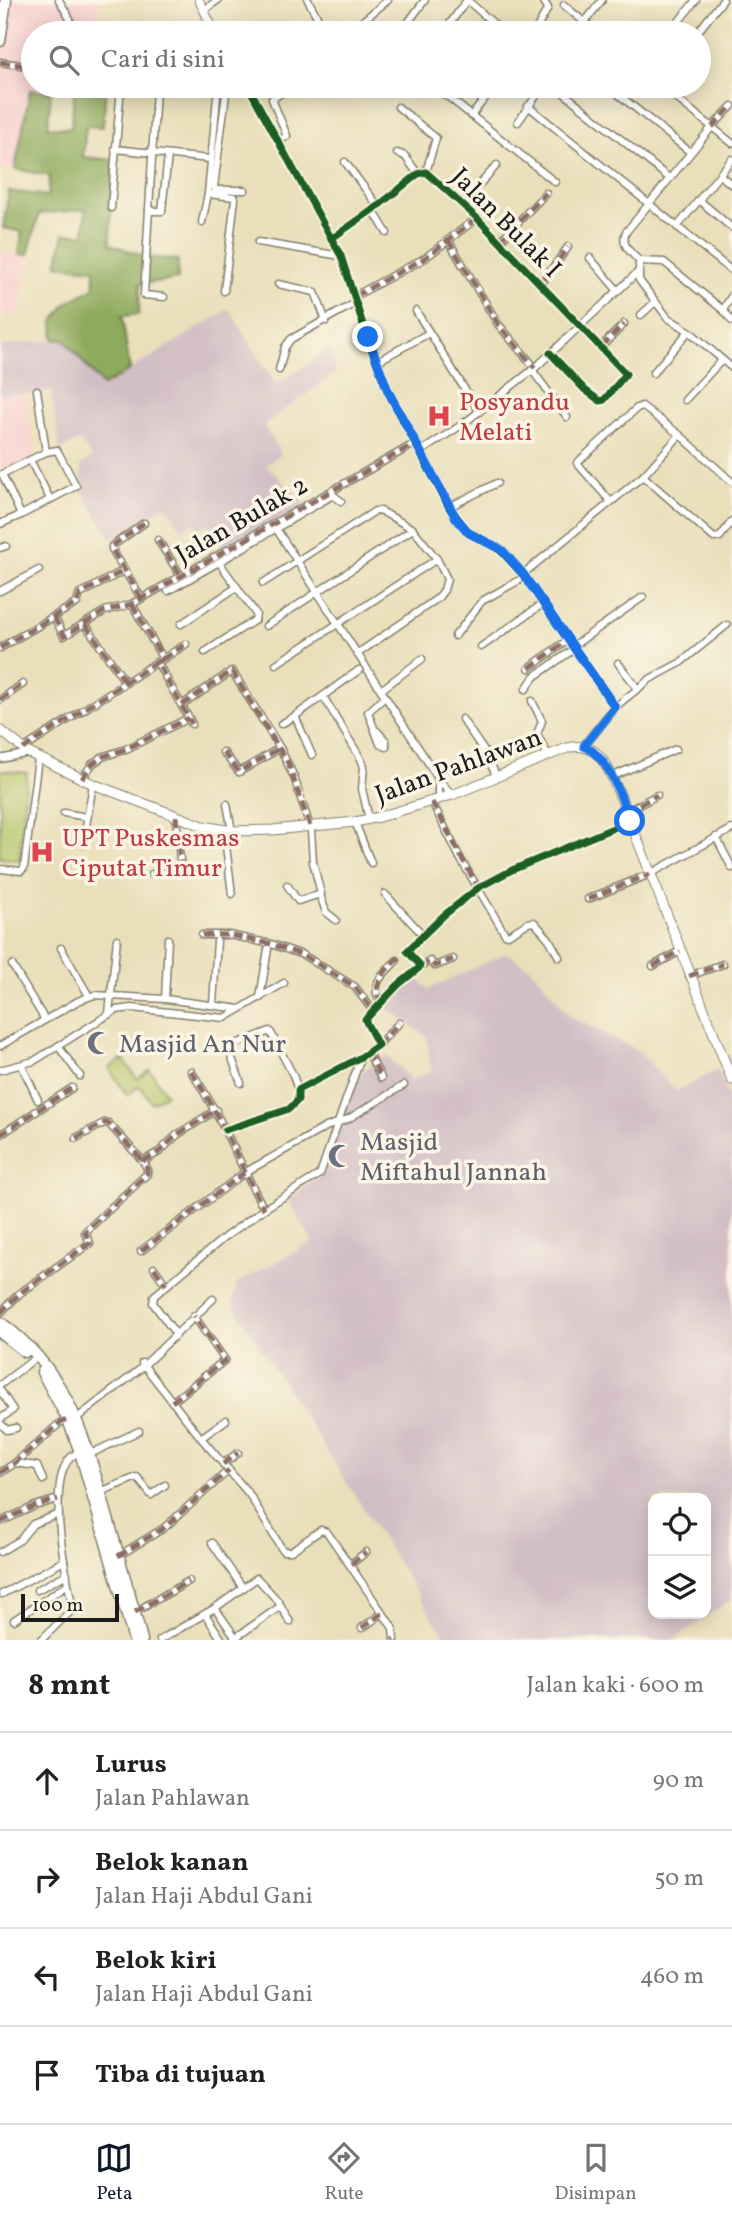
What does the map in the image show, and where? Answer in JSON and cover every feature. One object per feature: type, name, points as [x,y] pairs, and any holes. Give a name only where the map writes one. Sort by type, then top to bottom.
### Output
[{"type":"highway","points":[[0,41],[6,0]]},
{"type":"highway","points":[[0,1322],[24,1340],[39,1356],[74,1417],[134,1640]]},
{"type":"highway","points":[[0,1332],[20,1346],[33,1360],[74,1417]]},
{"type":"highway","points":[[85,1453],[100,1492],[142,1640]]},
{"type":"main road","name":"Jalan Pahlawan","points":[[0,730],[30,753],[93,784],[203,826],[228,830],[274,830],[369,819],[435,801],[548,755],[574,746],[584,746],[599,755],[611,777],[732,1080]]},
{"type":"street","points":[[59,0],[70,19]]},
{"type":"street","points":[[199,0],[209,21]]},
{"type":"street","points":[[204,10],[218,0]]},
{"type":"street","points":[[308,0],[319,21]]},
{"type":"street","points":[[363,21],[388,0]]},
{"type":"street","points":[[409,21],[425,0]]},
{"type":"street","points":[[452,21],[467,0],[489,21]]},
{"type":"street","points":[[541,21],[548,8],[542,0]]},
{"type":"street","points":[[591,21],[602,0]]},
{"type":"street","points":[[679,21],[696,0]]},
{"type":"street","points":[[706,21],[723,0]]},
{"type":"street","points":[[564,5],[580,21]]},
{"type":"street","points":[[0,62],[21,65]]},
{"type":"street","points":[[111,208],[120,98]]},
{"type":"street","points":[[156,98],[144,295],[164,297]]},
{"type":"street","points":[[202,222],[208,194],[217,98]]},
{"type":"street","points":[[225,98],[214,187],[215,190],[244,190]]},
{"type":"street","points":[[256,98],[341,256],[388,391],[449,507],[469,533],[498,548],[524,575],[615,707]]},
{"type":"street","points":[[274,98],[287,136],[278,142]]},
{"type":"street","points":[[449,98],[555,182]]},
{"type":"street","points":[[471,116],[485,98]]},
{"type":"street","points":[[518,122],[534,98]]},
{"type":"street","points":[[570,98],[669,178]]},
{"type":"street","points":[[623,98],[690,152]]},
{"type":"street","points":[[676,98],[732,143]]},
{"type":"street","points":[[528,106],[732,271]]},
{"type":"street","points":[[732,106],[690,152],[623,239],[624,245],[639,261],[664,262],[723,310],[732,321]]},
{"type":"street","points":[[397,153],[405,156],[422,173],[436,138],[398,107]]},
{"type":"street","points":[[115,149],[210,159]]},
{"type":"street","points":[[149,211],[162,211],[168,155]]},
{"type":"street","points":[[677,227],[732,159]]},
{"type":"street","points":[[345,162],[376,208],[387,233]]},
{"type":"street","points":[[461,205],[497,165]]},
{"type":"street","name":"Jalan Bulak I","points":[[331,239],[422,173],[477,218],[626,372],[604,400],[600,401],[585,390],[550,353]]},
{"type":"street","points":[[719,175],[732,185]]},
{"type":"street","points":[[208,194],[235,199],[223,291]]},
{"type":"street","points":[[499,242],[546,194]]},
{"type":"street","points":[[699,200],[732,228]]},
{"type":"street","points":[[279,370],[287,343],[410,267],[477,218]]},
{"type":"street","points":[[448,240],[498,324],[567,417]]},
{"type":"street","points":[[258,242],[341,256]]},
{"type":"street","points":[[541,284],[568,247]]},
{"type":"street","points":[[590,258],[618,291]]},
{"type":"street","points":[[639,261],[639,280],[668,318],[689,331],[732,368]]},
{"type":"street","points":[[420,452],[534,369],[638,272]]},
{"type":"street","points":[[278,284],[315,292],[326,321]]},
{"type":"street","points":[[723,310],[732,295]]},
{"type":"street","points":[[641,315],[656,302]]},
{"type":"street","points":[[416,311],[478,412]]},
{"type":"street","points":[[601,347],[624,324]]},
{"type":"street","points":[[653,373],[689,331]]},
{"type":"street","points":[[376,362],[429,333]]},
{"type":"street","points":[[684,400],[721,360]]},
{"type":"street","points":[[37,390],[46,452]]},
{"type":"street","points":[[611,502],[578,464],[578,460],[639,406],[645,407],[680,435],[732,482]]},
{"type":"street","points":[[455,636],[482,601],[524,575],[643,476],[680,435]]},
{"type":"street","name":"Jalan Bulak 2","points":[[85,624],[105,611],[132,604],[267,525],[416,443]]},
{"type":"street","points":[[0,524],[21,515],[75,487],[58,450],[46,452],[2,474],[21,515]]},
{"type":"street","points":[[30,460],[50,499]]},
{"type":"street","points":[[643,476],[714,538],[720,537],[732,522]]},
{"type":"street","points":[[449,507],[497,483]]},
{"type":"street","points":[[168,591],[333,495],[341,500]]},
{"type":"street","points":[[263,583],[378,510],[413,529],[437,559],[447,579],[444,590],[438,598],[357,654]]},
{"type":"street","points":[[141,598],[123,571],[112,546],[144,523]]},
{"type":"street","points":[[266,626],[413,529]]},
{"type":"street","points":[[277,530],[438,778],[452,795]]},
{"type":"street","points":[[158,540],[181,576]]},
{"type":"street","points":[[276,664],[437,559]]},
{"type":"street","points":[[205,652],[256,618],[219,562]]},
{"type":"street","points":[[0,591],[39,570]]},
{"type":"street","points":[[0,648],[77,603],[80,594],[123,571]]},
{"type":"street","points":[[181,624],[237,587]]},
{"type":"street","points":[[529,668],[572,645],[643,597]]},
{"type":"street","points":[[481,647],[544,603]]},
{"type":"street","points":[[82,779],[92,764],[102,757],[191,721],[132,604]]},
{"type":"street","points":[[54,617],[64,636],[85,624],[126,683]]},
{"type":"street","points":[[584,746],[615,707],[650,679],[680,663],[727,625]]},
{"type":"street","points":[[0,759],[30,753],[126,683],[186,645]]},
{"type":"street","points":[[526,689],[534,677],[572,645]]},
{"type":"street","points":[[377,731],[368,712],[383,693],[422,659]]},
{"type":"street","points":[[618,663],[638,689]]},
{"type":"street","points":[[281,724],[359,670]]},
{"type":"street","points":[[183,705],[232,671],[280,748],[294,777],[310,826],[320,895],[326,912],[336,920]]},
{"type":"street","points":[[0,700],[23,684]]},
{"type":"street","points":[[323,696],[364,767],[362,789],[369,819]]},
{"type":"street","points":[[532,701],[542,721],[537,734],[548,755]]},
{"type":"street","points":[[295,716],[312,755]]},
{"type":"street","points":[[463,719],[497,777]]},
{"type":"street","points":[[223,752],[239,772],[280,748]]},
{"type":"street","points":[[611,777],[676,748]]},
{"type":"street","points":[[0,869],[21,871],[24,868],[30,753]]},
{"type":"street","points":[[438,778],[435,801],[496,923],[506,935],[534,922],[559,957]]},
{"type":"street","points":[[83,844],[93,784]]},
{"type":"street","points":[[626,812],[657,795]]},
{"type":"street","points":[[227,804],[232,894]]},
{"type":"street","points":[[64,813],[87,817]]},
{"type":"street","points":[[152,874],[181,871],[176,816]]},
{"type":"street","points":[[420,967],[407,951],[478,888],[512,870],[630,821]]},
{"type":"street","points":[[355,822],[371,863]]},
{"type":"street","points":[[589,899],[650,874],[732,829]]},
{"type":"street","points":[[716,838],[732,868]]},
{"type":"street","points":[[287,885],[298,901],[320,895]]},
{"type":"street","points":[[385,894],[423,935]]},
{"type":"street","points":[[202,935],[229,935],[271,944],[303,955],[355,987],[373,1011]]},
{"type":"street","points":[[109,1013],[117,939]]},
{"type":"street","points":[[165,999],[168,939]]},
{"type":"street","points":[[213,1004],[217,941]]},
{"type":"street","points":[[61,948],[89,996]]},
{"type":"street","points":[[260,998],[268,948]]},
{"type":"street","points":[[653,966],[680,951]]},
{"type":"street","points":[[378,1045],[365,1022],[373,1011],[420,967],[430,961],[435,966],[453,959]]},
{"type":"street","points":[[381,1004],[376,994],[377,983],[397,960]]},
{"type":"street","points":[[690,976],[723,964]]},
{"type":"street","points":[[12,965],[45,1020]]},
{"type":"street","points":[[0,1070],[22,1066],[109,1013],[132,1008],[225,1018],[284,983]]},
{"type":"street","points":[[0,1045],[89,996],[165,999],[241,1009]]},
{"type":"street","points":[[298,1090],[361,1057],[378,1045],[400,1023]]},
{"type":"street","points":[[225,1130],[289,1109],[298,1100],[293,1075],[270,1031],[228,1047],[241,1083]]},
{"type":"street","points":[[58,1046],[80,1076]]},
{"type":"street","points":[[368,1052],[381,1078]]},
{"type":"street","points":[[175,1333],[152,1301],[153,1296],[264,1209],[320,1174],[361,1057]]},
{"type":"street","points":[[22,1066],[38,1100]]},
{"type":"street","points":[[191,1071],[216,1111],[244,1173],[264,1209]]},
{"type":"street","points":[[141,1251],[244,1173],[326,1126],[348,1119],[404,1086]]},
{"type":"street","points":[[0,1135],[72,1088]]},
{"type":"street","points":[[143,1161],[156,1154],[171,1139],[216,1111]]},
{"type":"street","points":[[0,1313],[19,1294],[90,1243],[84,1233],[147,1174],[143,1161],[108,1123],[76,1138]]},
{"type":"street","points":[[115,1203],[121,1212]]},
{"type":"street","points":[[154,1268],[166,1285]]},
{"type":"street","points":[[0,1473],[61,1422],[74,1417],[145,1363],[213,1299]]},
{"type":"street","points":[[172,1402],[225,1360],[194,1315]]},
{"type":"street","points":[[16,1428],[7,1430],[0,1421],[13,1410],[0,1388],[33,1360]]},
{"type":"street","points":[[145,1363],[172,1402],[249,1494],[284,1552],[291,1551],[324,1530],[351,1564],[393,1628],[393,1640]]},
{"type":"street","points":[[201,1438],[226,1420]]},
{"type":"street","points":[[41,1640],[72,1610],[58,1499],[63,1465],[69,1456],[85,1453],[139,1431]]},
{"type":"street","points":[[223,1464],[238,1453]]},
{"type":"street","points":[[15,1463],[37,1466],[43,1480]]},
{"type":"street","points":[[118,1556],[164,1528],[229,1470]]},
{"type":"street","points":[[100,1492],[137,1478],[151,1495],[165,1485]]},
{"type":"street","points":[[0,1522],[58,1499]]},
{"type":"street","points":[[0,1552],[20,1540],[33,1524],[59,1514]]},
{"type":"street","points":[[212,1543],[243,1588]]},
{"type":"street","points":[[351,1564],[366,1552]]},
{"type":"street","points":[[2,1594],[64,1560]]},
{"type":"street","points":[[37,1590],[67,1574]]},
{"type":"street","points":[[160,1640],[259,1578],[290,1622]]},
{"type":"street","points":[[135,1612],[189,1581]]},
{"type":"street","points":[[14,1620],[68,1584]]},
{"type":"street","points":[[215,1608],[234,1639],[281,1606]]},
{"type":"street","points":[[362,1628],[383,1613]]},
{"type":"street","points":[[205,1614],[222,1640]]},
{"type":"street","points":[[49,1633],[53,1640]]},
{"type":"shaded area","points":[[0,0],[101,0],[98,21],[21,21],[21,98],[28,98],[15,169],[0,167]]},
{"type":"shaded area","points":[[0,252],[28,255],[20,315],[0,313]]},
{"type":"shaded area","points":[[229,309],[276,385],[330,349],[336,373],[264,425],[281,454],[266,465],[307,505],[229,554],[207,523],[198,528],[193,522],[182,529],[165,505],[112,539],[82,492],[81,465],[92,457],[80,440],[60,450],[51,391],[0,394],[0,346],[64,339],[104,386]]},
{"type":"shaded area","points":[[0,394],[27,394],[35,463],[0,481]]},
{"type":"shaded area","points":[[506,953],[532,969],[571,1017],[638,1051],[677,1091],[718,1069],[732,1108],[732,1599],[711,1614],[711,1493],[648,1493],[648,1619],[703,1619],[673,1640],[447,1640],[233,1304],[237,1283],[313,1242],[288,1200],[319,1177],[325,1168],[343,1121],[346,1100],[363,1071],[386,1055],[412,1080],[431,1071],[427,1037],[380,1002],[413,976],[429,989]]},
{"type":"green space","points":[[28,98],[50,98],[48,127],[71,128],[74,98],[105,98],[103,127],[86,126],[83,157],[113,160],[110,244],[147,257],[178,260],[178,279],[140,284],[139,314],[122,316],[130,370],[103,386],[64,339],[54,340],[53,322],[67,303],[94,288],[95,269],[57,265],[64,234],[84,234],[86,209],[39,214],[28,255],[19,254],[22,232],[3,228],[9,191],[48,196],[50,176],[15,169]]},
{"type":"green space","points":[[0,770],[27,773],[19,860],[0,858]]},
{"type":"green space","points":[[123,1059],[137,1079],[150,1070],[166,1094],[152,1103],[140,1086],[127,1095],[109,1068]]},
{"type":"marked path","points":[[0,62],[21,65]]},
{"type":"marked path","points":[[712,127],[732,106]]},
{"type":"marked path","points":[[499,242],[546,193]]},
{"type":"marked path","points":[[355,296],[425,258],[477,218]]},
{"type":"marked path","points":[[448,240],[498,324],[535,368]]},
{"type":"marked path","points":[[541,284],[568,247]]},
{"type":"marked path","points":[[601,347],[624,324]]},
{"type":"marked path","points":[[54,617],[64,636],[105,611],[132,604],[416,443]]},
{"type":"marked path","points":[[141,598],[112,546],[144,523]]},
{"type":"marked path","points":[[158,540],[181,576]]},
{"type":"marked path","points":[[0,648],[77,603],[80,594],[123,571]]},
{"type":"marked path","points":[[132,604],[163,659],[157,662]]},
{"type":"marked path","points":[[85,624],[126,683]]},
{"type":"marked path","points":[[529,668],[568,640]]},
{"type":"marked path","points":[[163,659],[186,644]]},
{"type":"marked path","points":[[23,749],[157,662],[192,724]]},
{"type":"marked path","points":[[182,705],[232,671],[288,763],[310,826]]},
{"type":"marked path","points":[[0,700],[23,684]]},
{"type":"marked path","points":[[82,779],[92,764],[102,757],[126,749],[189,718]]},
{"type":"marked path","points":[[223,752],[239,772],[280,748]]},
{"type":"marked path","points":[[626,812],[657,795]]},
{"type":"marked path","points":[[432,802],[478,888]]},
{"type":"marked path","points":[[152,874],[181,871],[176,816]]},
{"type":"marked path","points":[[588,899],[650,874]]},
{"type":"marked path","points":[[202,935],[229,935],[271,944],[303,955],[355,987],[373,1011]]},
{"type":"marked path","points":[[381,1004],[377,988],[379,981],[388,968],[407,951]]},
{"type":"marked path","points":[[653,966],[680,951]]},
{"type":"marked path","points":[[420,967],[430,961],[435,966],[453,959]]},
{"type":"marked path","points":[[689,976],[723,964]]},
{"type":"marked path","points":[[378,1045],[399,1023]]},
{"type":"marked path","points":[[368,1052],[381,1078]]},
{"type":"marked path","points":[[191,1071],[220,1121],[264,1209]]},
{"type":"marked path","points":[[0,1135],[72,1088]]},
{"type":"marked path","points":[[0,1313],[19,1294],[90,1243],[85,1232],[147,1174],[143,1161],[216,1110]]},
{"type":"marked path","points":[[76,1138],[108,1123],[143,1161]]},
{"type":"marked path","points":[[141,1251],[244,1173]]},
{"type":"marked path","points":[[154,1268],[166,1285]]},
{"type":"marked path","points":[[172,1402],[225,1360],[194,1316]]},
{"type":"marked path","points":[[0,1473],[61,1422],[68,1420]]},
{"type":"marked path","points":[[223,1464],[238,1453]]},
{"type":"marked path","points":[[118,1556],[164,1528],[229,1470]]},
{"type":"marked path","points":[[0,1522],[58,1499]]},
{"type":"marked path","points":[[351,1564],[366,1552]]},
{"type":"marked path","points":[[135,1612],[189,1581]]},
{"type":"marked path","points":[[362,1628],[383,1613]]},
{"type":"cycle path","points":[[255,98],[341,256],[388,391],[449,507],[469,533],[498,548],[523,574],[615,707]]},
{"type":"cycle path","points":[[331,239],[418,174],[426,172],[477,218],[626,374],[604,400],[600,401],[585,390],[550,353]]},
{"type":"cycle path","points":[[225,1130],[289,1109],[298,1100],[298,1090],[361,1057],[378,1045],[365,1020],[398,985],[419,968],[420,965],[407,951],[443,916],[478,888],[512,870],[630,821]]},
{"type":"place","name":"Posyandu Melati","points":[[439,416]]},
{"type":"place","name":"UPT Puskesmas Ciputat Timur","points":[[42,852]]},
{"type":"place","name":"Masjid An Nur","points":[[99,1043]]},
{"type":"place","name":"Masjid Miftahul Jannah","points":[[340,1156]]},
{"type":"route","points":[[368,337],[388,391],[456,518],[469,533],[502,550],[523,574],[615,707],[584,746],[594,751],[603,761],[630,821]]}]
